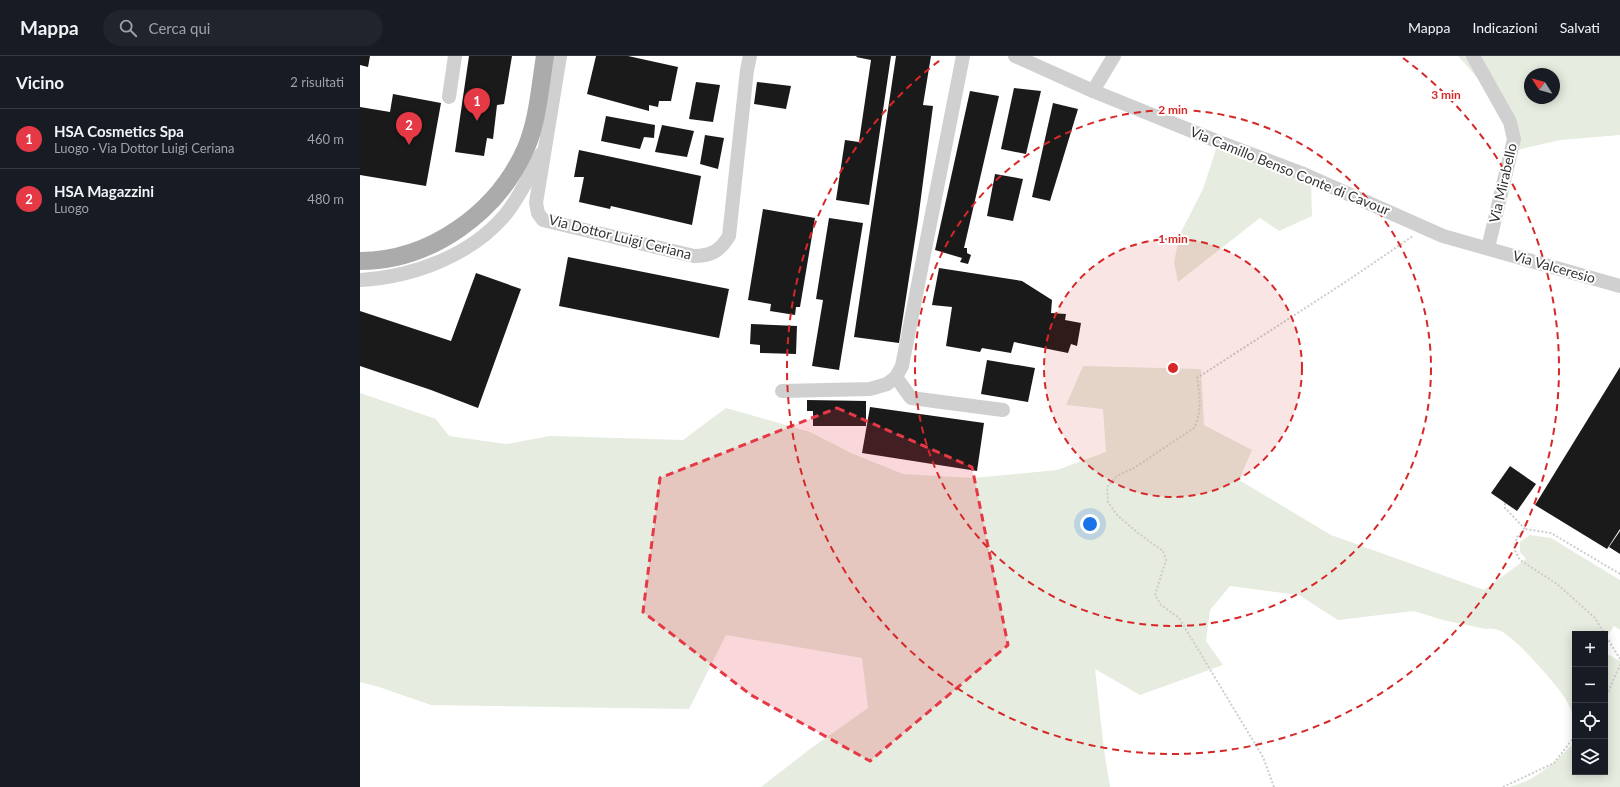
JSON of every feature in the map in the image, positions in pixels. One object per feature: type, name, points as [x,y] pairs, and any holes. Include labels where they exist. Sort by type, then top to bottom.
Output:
[{"type":"main road","points":[[360,261],[385,260],[403,256],[427,246],[453,233],[474,216],[496,194],[512,176],[527,147],[534,119],[545,56]]},
{"type":"street","points":[[449,97],[455,56]]},
{"type":"street","name":"Via Dottor Luigi Ceriana","points":[[560,56],[536,203],[538,213],[543,220],[694,256],[706,256],[715,252],[724,244],[728,236],[747,70],[750,56]]},
{"type":"street","points":[[782,390],[870,389],[887,384],[896,377],[902,366],[963,56]]},
{"type":"street","name":"Via Camillo Benso Conte di Cavour","points":[[1015,56],[1093,91],[1219,142],[1301,173],[1443,236],[1488,248]]},
{"type":"street","points":[[1093,91],[1114,56]]},
{"type":"street","name":"Via Mirabello","points":[[1473,56],[1510,122],[1514,138],[1488,248]]},
{"type":"street","name":"Via Dottor Luigi Ceriana","points":[[360,280],[377,279],[402,274],[427,266],[454,255],[483,236],[505,215],[520,194],[546,143]]},
{"type":"street","name":"Via Valceresio","points":[[1488,248],[1620,286]]},
{"type":"street","points":[[896,377],[911,398],[1002,410]]},
{"type":"path","points":[[1274,787],[1263,757],[1179,618],[1161,605],[1156,595],[1166,560],[1163,551],[1138,533],[1117,515],[1108,502],[1107,487],[1117,476],[1134,468],[1194,428],[1199,420],[1200,396],[1197,378],[1426,228]]},
{"type":"path","points":[[1506,504],[1505,508],[1525,529],[1551,533],[1620,574]]},
{"type":"path","points":[[1525,529],[1517,537],[1514,549],[1520,560],[1557,584],[1595,618],[1620,659]]},
{"type":"path","points":[[1608,692],[1620,665]]},
{"type":"path","points":[[1503,787],[1554,763],[1573,739]]},
{"type":"highlighted area","points":[[837,408],[972,467],[1008,645],[870,761],[751,695],[643,612],[660,478]]},
{"type":"shaded area","points":[[1458,56],[1620,56],[1620,135],[1560,140],[1517,150],[1483,84]]},
{"type":"shaded area","points":[[1219,140],[1311,181],[1312,216],[1279,231],[1260,218],[1178,282],[1174,262],[1180,234],[1203,189]]},
{"type":"shaded area","points":[[1083,366],[1201,369],[1204,425],[1252,450],[1239,480],[1331,535],[1484,590],[1526,559],[1520,552],[1520,542],[1530,535],[1551,538],[1620,580],[1620,630],[1614,626],[1608,635],[1608,631],[1572,631],[1572,712],[1563,694],[1541,668],[1515,641],[1501,631],[1443,620],[1414,611],[1338,620],[1299,595],[1230,586],[1210,610],[1206,641],[1223,665],[1140,695],[1095,669],[1104,750],[1110,787],[761,787],[810,749],[868,708],[862,658],[726,635],[689,709],[431,705],[360,682],[360,393],[436,419],[449,436],[506,444],[550,436],[683,440],[726,408],[810,432],[851,453],[903,474],[973,478],[1057,470],[1106,452],[1103,409],[1066,405]]},
{"type":"shaded area","points":[[1608,655],[1620,661],[1620,787],[1509,787],[1537,775],[1561,756],[1572,744],[1572,775],[1608,775]]},
{"type":"building","points":[[360,56],[370,56],[368,67],[360,65]]},
{"type":"building","points":[[469,56],[512,56],[504,104],[497,105],[493,139],[487,138],[484,156],[455,152]]},
{"type":"building","points":[[596,56],[628,56],[678,67],[671,101],[659,101],[658,107],[649,105],[649,111],[587,94]]},
{"type":"building","points":[[891,56],[869,205],[836,200],[845,140],[859,142],[871,60],[856,57]]},
{"type":"building","points":[[896,56],[931,56],[923,105],[933,106],[918,220],[899,343],[854,337]]},
{"type":"building","points":[[696,82],[720,85],[713,122],[689,119]]},
{"type":"building","points":[[757,82],[791,86],[786,109],[754,104]]},
{"type":"building","points":[[1014,88],[1041,91],[1026,154],[1001,149]]},
{"type":"building","points":[[970,91],[999,96],[964,248],[967,248],[967,253],[971,255],[968,264],[960,262],[962,258],[935,250]]},
{"type":"building","points":[[393,94],[441,103],[426,186],[360,175],[360,107],[390,112]]},
{"type":"building","points":[[1053,103],[1078,109],[1050,201],[1032,197]]},
{"type":"building","points":[[606,116],[655,125],[654,138],[644,137],[640,149],[601,141]]},
{"type":"building","points":[[662,125],[694,131],[687,157],[655,152]]},
{"type":"building","points":[[705,135],[724,138],[718,169],[700,164]]},
{"type":"building","points":[[579,150],[701,176],[692,225],[611,206],[610,209],[579,202],[584,177],[574,177]]},
{"type":"building","points":[[995,174],[1023,179],[1013,221],[987,216]]},
{"type":"building","points":[[763,209],[815,218],[800,307],[796,307],[795,315],[770,311],[771,304],[748,300]]},
{"type":"building","points":[[829,218],[863,223],[839,370],[812,366],[823,300],[816,299]]},
{"type":"building","points":[[568,257],[729,289],[719,338],[559,306]]},
{"type":"building","points":[[939,268],[1022,281],[1052,300],[1051,313],[1066,314],[1065,320],[1081,323],[1077,346],[1071,344],[1068,353],[1014,342],[1011,353],[982,348],[980,352],[946,346],[952,307],[932,305]]},
{"type":"building","points":[[476,273],[521,289],[478,408],[360,366],[360,311],[451,341]]},
{"type":"building","points":[[751,324],[797,326],[796,354],[760,353],[760,345],[750,344]]},
{"type":"building","points":[[987,360],[1035,368],[1028,402],[981,394]]},
{"type":"building","points":[[1620,367],[1620,529],[1607,549],[1535,505]]},
{"type":"building","points":[[807,400],[866,401],[866,426],[813,426],[813,411],[807,411]]},
{"type":"building","points":[[870,407],[984,423],[977,471],[862,453]]},
{"type":"building","points":[[1510,466],[1536,484],[1517,511],[1491,493]]},
{"type":"building","points":[[1620,531],[1620,554],[1609,547]]},
{"type":"place","name":"HSA Cosmetics Spa","points":[[477,121]]},
{"type":"place","name":"HSA Magazzini","points":[[409,145]]}]
